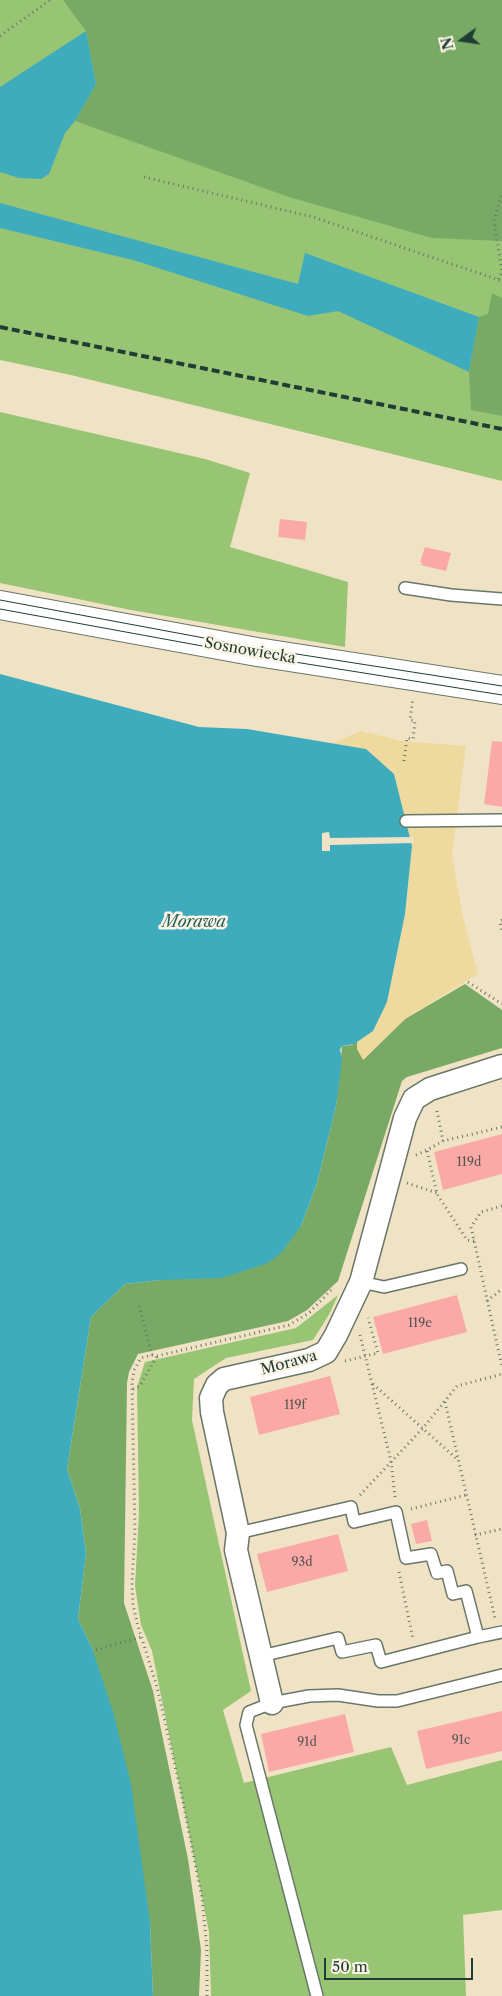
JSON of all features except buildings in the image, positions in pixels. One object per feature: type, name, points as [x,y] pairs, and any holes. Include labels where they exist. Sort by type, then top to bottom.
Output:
[{"type":"street","name":"Sosnowiecka","points":[[0,605],[257,652],[502,690]]},
{"type":"street","name":"Morawa","points":[[272,1703],[236,1550],[238,1533],[212,1412],[211,1398],[217,1385],[224,1379],[309,1360],[326,1352],[361,1282],[404,1118],[414,1099],[430,1089],[502,1066]]},
{"type":"lane","points":[[405,588],[451,595],[502,599]]},
{"type":"lane","points":[[406,821],[502,820]]},
{"type":"lane","points":[[361,1282],[384,1287],[461,1269]]},
{"type":"lane","points":[[238,1533],[351,1507],[354,1522],[396,1512],[406,1558],[431,1554],[437,1573],[447,1571],[453,1594],[466,1590],[478,1638]]},
{"type":"lane","points":[[261,1656],[338,1638],[342,1652],[376,1645],[382,1662],[500,1633]]},
{"type":"lane","points":[[317,1996],[246,1726],[249,1712],[272,1703],[309,1696],[338,1695],[378,1701],[397,1701],[502,1675]]},
{"type":"path","points":[[0,36],[50,0]]},
{"type":"path","points":[[144,178],[313,217],[500,280],[502,272],[494,221],[502,193]]},
{"type":"path","points":[[404,761],[407,738],[413,739],[415,721],[410,720],[413,695]]},
{"type":"path","points":[[502,920],[500,920],[502,933]]},
{"type":"path","points":[[468,982],[502,1004]]},
{"type":"path","points":[[444,1141],[436,1111],[446,1108]]},
{"type":"path","points":[[474,1241],[467,1240],[437,1194],[427,1150],[444,1141],[502,1127]]},
{"type":"path","points":[[388,1177],[437,1194]]},
{"type":"path","points":[[502,1206],[481,1212],[470,1227],[502,1368]]},
{"type":"path","points":[[487,1302],[502,1289]]},
{"type":"path","points":[[139,1306],[152,1355]]},
{"type":"path","points":[[338,1362],[378,1353],[368,1317]]},
{"type":"path","points":[[360,1332],[391,1461],[396,1512],[466,1496]]},
{"type":"path","points":[[207,1996],[207,1948],[202,1898],[181,1792],[157,1687],[133,1605],[132,1583],[135,1532],[132,1383],[134,1370],[141,1358],[152,1355],[157,1356],[238,1336]]},
{"type":"path","points":[[133,1389],[140,1386],[157,1356]]},
{"type":"path","points":[[351,1507],[354,1500],[423,1428],[457,1386],[502,1374]]},
{"type":"path","points":[[373,1384],[458,1460]]},
{"type":"path","points":[[445,1402],[475,1535],[500,1633]]},
{"type":"path","points":[[475,1535],[502,1529]]},
{"type":"path","points":[[399,1569],[414,1643]]},
{"type":"path","points":[[96,1650],[142,1637]]},
{"type":"green space","points":[[0,0],[502,0],[502,481],[71,375],[0,360]]},
{"type":"green space","points":[[63,0],[502,0],[502,241],[432,238],[289,197],[75,121],[96,84],[86,31]]},
{"type":"green space","points":[[492,293],[502,298],[502,416],[471,410],[469,372],[479,317],[488,314]]},
{"type":"green space","points":[[0,412],[205,459],[250,473],[230,547],[348,582],[345,647],[131,610],[0,583]]},
{"type":"green space","points":[[465,984],[502,1010],[502,1048],[407,1077],[402,1081],[338,1281],[307,1310],[288,1321],[138,1354],[129,1372],[127,1383],[124,1603],[153,1691],[188,1859],[201,1950],[199,1996],[153,1996],[150,1922],[92,1648],[78,1619],[86,1553],[80,1509],[67,1469],[91,1317],[125,1284],[161,1280],[301,1226],[317,1183],[336,1106],[342,1046],[352,1045],[357,1041],[357,1049],[364,1059],[405,1019]]},
{"type":"green space","points":[[338,1295],[330,1313],[313,1340],[226,1358],[194,1379],[192,1420],[251,1691],[223,1710],[244,1783],[391,1747],[407,1785],[502,1760],[502,1910],[463,1915],[466,1996],[211,1996],[209,1932],[152,1651],[141,1625],[135,1586],[139,1513],[137,1387],[145,1362],[296,1328]]},
{"type":"sand","points":[[361,731],[402,741],[466,746],[452,855],[463,917],[478,974],[405,1019],[363,1060],[357,1049],[357,1041],[373,1031],[387,1001],[405,914],[412,846],[366,749],[332,743]]},
{"type":"water","points":[[86,31],[96,84],[75,121],[65,133],[49,174],[41,179],[19,178],[0,172],[0,87]]},
{"type":"water","points":[[0,203],[298,284],[305,253],[479,317],[469,372],[338,311],[308,316],[133,260],[0,228]]},
{"type":"water","name":"Morawa","points":[[0,674],[199,727],[247,729],[366,749],[394,774],[412,846],[405,914],[387,1002],[373,1031],[354,1044],[342,1046],[340,1050],[342,1060],[336,1106],[317,1183],[301,1226],[281,1253],[268,1263],[222,1278],[161,1280],[125,1284],[91,1317],[67,1469],[80,1509],[86,1553],[78,1619],[92,1648],[114,1715],[131,1784],[150,1922],[153,1996],[0,1996]]},
{"type":"pier","points":[[329,832],[330,838],[413,837],[414,843],[330,845],[330,851],[322,851],[322,833]]},
{"type":"tram line","points":[[0,600],[258,648],[502,686]]},
{"type":"tram line","points":[[0,609],[257,656],[502,695]]},
{"type":"railway","points":[[0,327],[502,429]]}]
